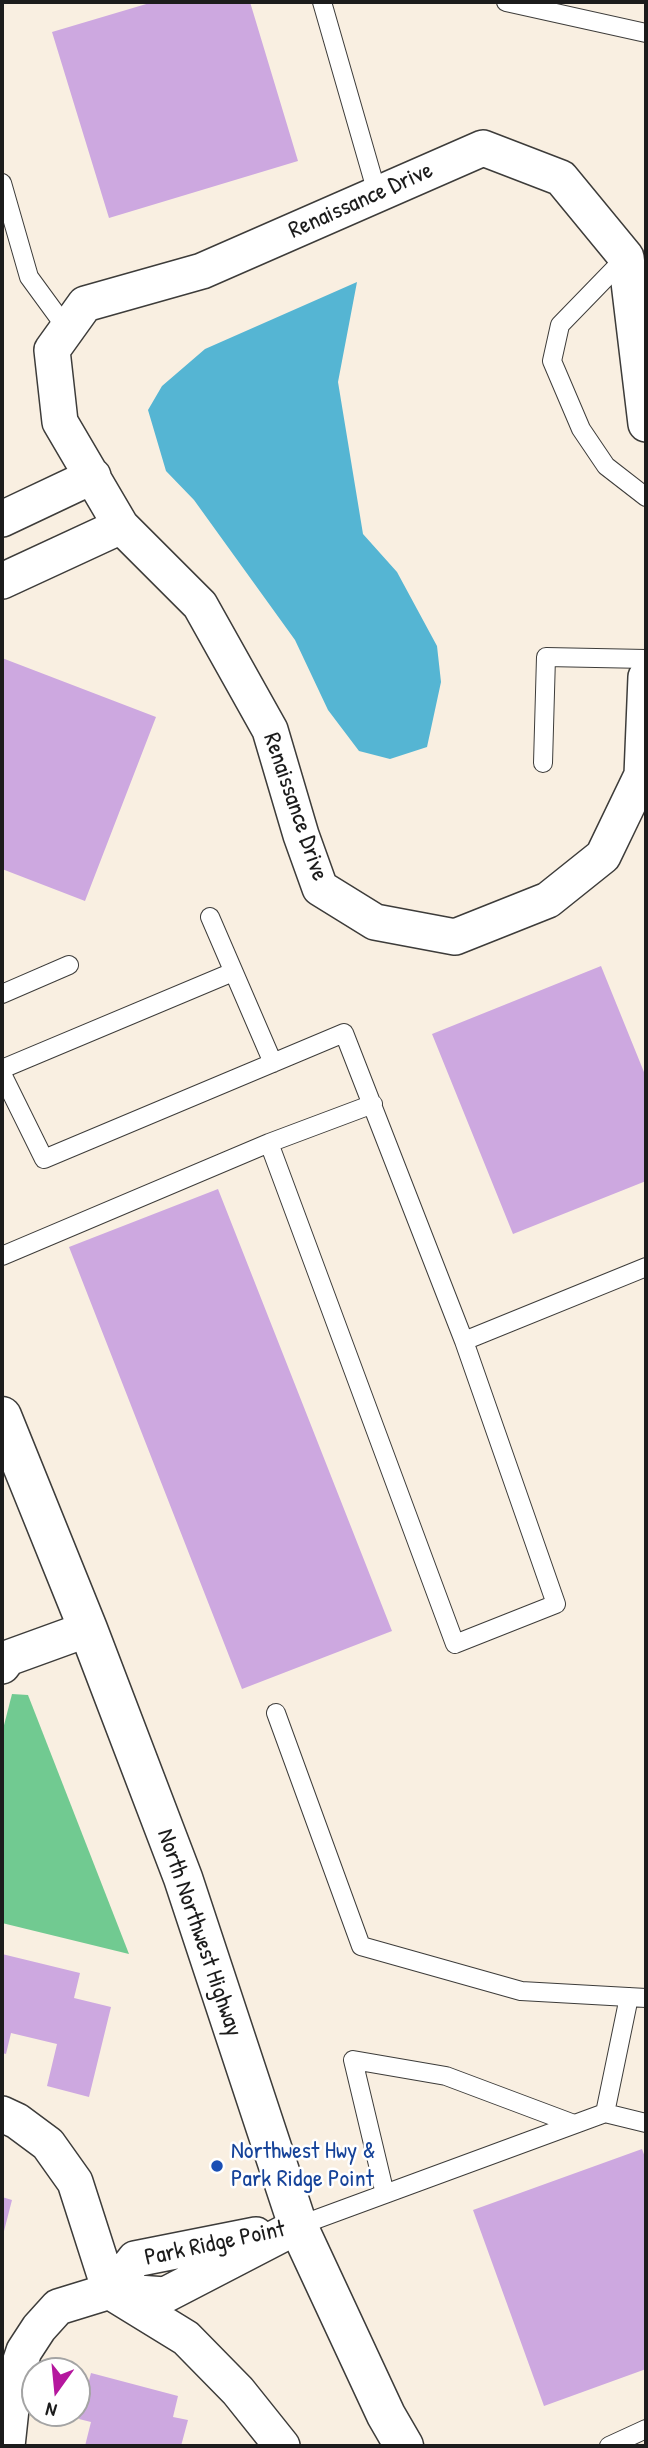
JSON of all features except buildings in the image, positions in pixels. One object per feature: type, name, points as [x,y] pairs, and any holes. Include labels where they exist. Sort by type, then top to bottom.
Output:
[{"type":"main road","name":"North Northwest Highway","points":[[2,1416],[88,1629],[183,1878],[298,2226],[386,2415],[404,2446]]},
{"type":"street","name":"Renaissance Drive","points":[[626,257],[561,178],[483,148],[202,271],[85,304],[52,350],[60,422],[121,526],[200,605],[270,730],[301,835],[320,888],[376,922],[456,937],[548,900],[603,856],[642,775],[646,677]]},
{"type":"street","points":[[626,257],[646,424]]},
{"type":"street","points":[[2,519],[93,476]]},
{"type":"street","points":[[2,581],[121,526]]},
{"type":"street","points":[[2,1666],[8,1658],[88,1629]]},
{"type":"street","points":[[2,2114],[18,2121],[48,2144],[75,2182],[110,2291]]},
{"type":"street","name":"Park Ridge Point","points":[[7,2446],[14,2381],[24,2351],[39,2328],[58,2307],[110,2291],[165,2295],[298,2226]]},
{"type":"street","name":"Park Ridge Point","points":[[110,2291],[186,2338],[238,2391],[282,2446]]},
{"type":"lane","points":[[322,2],[377,193]]},
{"type":"lane","points":[[506,2],[646,33]]},
{"type":"lane","points":[[3,188],[29,277],[67,329]]},
{"type":"lane","points":[[626,257],[560,325],[552,361],[582,429],[606,466],[646,497]]},
{"type":"lane","points":[[543,763],[546,657],[646,659]]},
{"type":"lane","points":[[210,917],[272,1063]]},
{"type":"lane","points":[[2,994],[69,965]]},
{"type":"lane","points":[[233,972],[2,1072],[44,1158],[344,1033],[464,1341],[556,1604],[455,1644],[269,1143]]},
{"type":"lane","points":[[2,1256],[269,1143],[373,1104]]},
{"type":"lane","points":[[464,1341],[646,1268]]},
{"type":"lane","points":[[276,1713],[361,1946],[522,1991],[638,1998],[605,2113]]},
{"type":"lane","points":[[385,2194],[353,2060],[446,2076],[574,2124]]},
{"type":"lane","points":[[298,2226],[605,2113],[646,2123]]},
{"type":"lane","points":[[609,2446],[646,2429]]},
{"type":"green space","points":[[12,1694],[28,1695],[129,1954],[2,1923],[2,1733]]},
{"type":"water","points":[[357,282],[338,382],[363,534],[397,572],[437,646],[441,682],[427,747],[390,759],[359,751],[328,710],[295,640],[194,500],[166,471],[148,410],[162,386],[205,349]]},
{"type":"place","name":"Northwest Hwy & Park Ridge Point","points":[[217,2166]]}]
